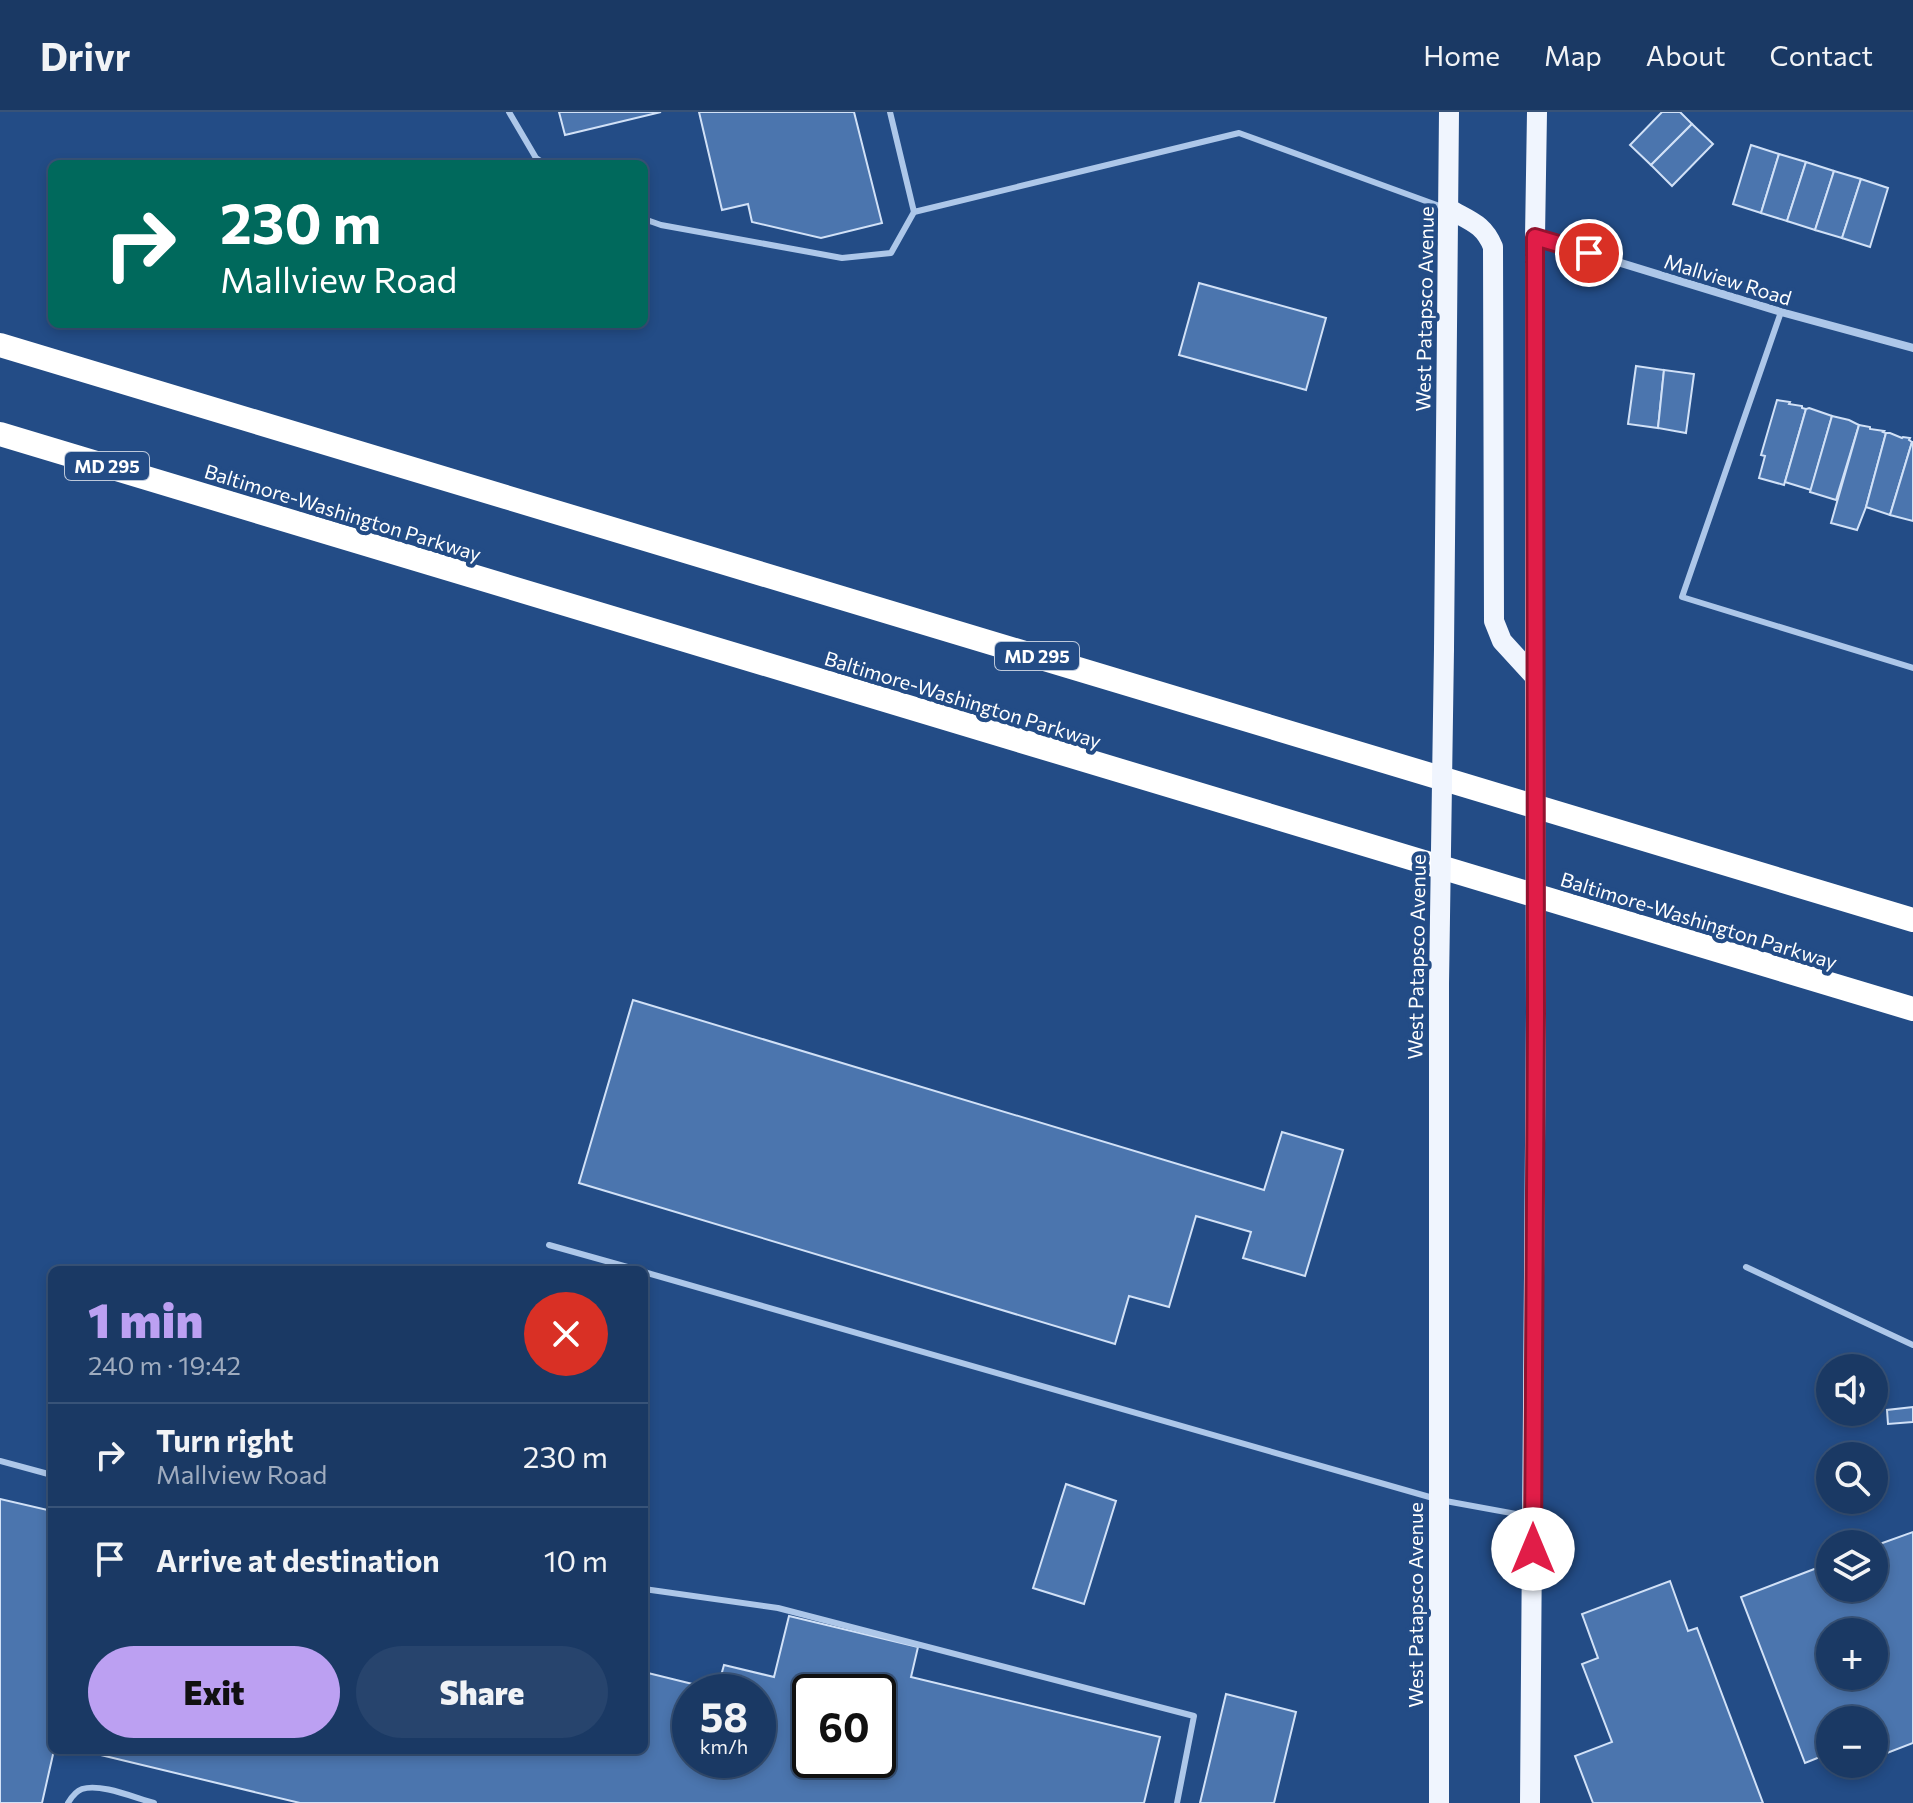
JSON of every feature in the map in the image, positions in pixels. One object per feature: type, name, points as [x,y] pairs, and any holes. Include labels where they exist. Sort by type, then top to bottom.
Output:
[{"type":"highway","name":"MD 295","points":[[0,345],[1913,920]]},
{"type":"highway","name":"Baltimore-Washington Parkway","points":[[0,434],[1913,1009]]},
{"type":"main road","name":"West Patapsco Avenue","points":[[1439,1803],[1439,984],[1449,112]]},
{"type":"main road","points":[[1530,1803],[1536,1013],[1537,112]]},
{"type":"main road","points":[[1449,209],[1488,234],[1493,247],[1494,621],[1502,641],[1535,677]]},
{"type":"street","name":"Mallview Road","points":[[1535,237],[1781,312],[1913,348]]},
{"type":"lane","points":[[509,112],[539,160]]},
{"type":"lane","points":[[648,220],[842,258],[891,253],[914,212],[890,112]]},
{"type":"lane","points":[[914,212],[1239,133],[1449,209]]},
{"type":"lane","points":[[1781,312],[1682,597],[1913,668]]},
{"type":"lane","points":[[549,1245],[624,1266]]},
{"type":"lane","points":[[1746,1267],[1913,1345]]},
{"type":"lane","points":[[648,1273],[1440,1500],[1533,1517]]},
{"type":"lane","points":[[0,1461],[48,1474]]},
{"type":"lane","points":[[648,1590],[778,1608],[1194,1716],[1177,1803]]},
{"type":"lane","points":[[68,1803],[81,1789],[102,1789],[154,1803]]},
{"type":"building","points":[[559,112],[661,112],[565,135]]},
{"type":"building","points":[[699,112],[854,112],[882,223],[821,238],[752,222],[748,204],[722,210]]},
{"type":"building","points":[[1662,112],[1680,112],[1692,124],[1651,165],[1630,145]]},
{"type":"building","points":[[1692,124],[1713,144],[1672,186],[1651,165]]},
{"type":"building","points":[[1751,145],[1779,154],[1761,213],[1733,204]]},
{"type":"building","points":[[1779,154],[1806,162],[1787,221],[1761,213]]},
{"type":"building","points":[[1806,162],[1834,171],[1815,230],[1787,221]]},
{"type":"building","points":[[1834,171],[1861,179],[1842,238],[1815,230]]},
{"type":"building","points":[[1861,179],[1888,188],[1870,247],[1842,238]]},
{"type":"building","points":[[1199,283],[1326,318],[1306,390],[1179,355]]},
{"type":"building","points":[[1636,366],[1664,370],[1658,428],[1628,424]]},
{"type":"building","points":[[1664,370],[1694,374],[1686,433],[1658,428]]},
{"type":"building","points":[[1777,400],[1806,409],[1784,485],[1759,478],[1765,456],[1761,455]]},
{"type":"building","points":[[1806,409],[1832,416],[1811,490],[1785,482]]},
{"type":"building","points":[[1832,416],[1859,425],[1836,500],[1810,492]]},
{"type":"building","points":[[1859,425],[1886,433],[1857,530],[1831,523]]},
{"type":"building","points":[[1886,433],[1910,438],[1912,442],[1890,515],[1866,507]]},
{"type":"building","points":[[1913,442],[1913,521],[1890,515]]},
{"type":"building","points":[[633,1000],[1264,1190],[1282,1132],[1343,1150],[1305,1276],[1243,1258],[1251,1232],[1196,1216],[1169,1307],[1129,1296],[1115,1344],[579,1183]]},
{"type":"building","points":[[1913,1407],[1913,1422],[1888,1424],[1888,1410]]},
{"type":"building","points":[[1066,1484],[1116,1501],[1084,1604],[1033,1588]]},
{"type":"building","points":[[0,1499],[48,1510],[48,1754],[53,1754],[42,1803],[0,1803]]},
{"type":"building","points":[[1913,1532],[1913,1743],[1888,1753],[1888,1706],[1816,1706],[1816,1759],[1805,1763],[1741,1597],[1816,1568],[1816,1602],[1888,1602],[1888,1541]]},
{"type":"building","points":[[1670,1581],[1688,1631],[1697,1628],[1763,1803],[1593,1803],[1575,1756],[1612,1742],[1582,1664],[1598,1658],[1582,1614]]},
{"type":"building","points":[[789,1616],[918,1647],[911,1677],[1160,1737],[1144,1803],[300,1803],[97,1754],[648,1754],[648,1673],[672,1679],[672,1778],[776,1778],[775,1674]]},
{"type":"building","points":[[724,1665],[762,1674],[721,1674]]},
{"type":"building","points":[[1226,1694],[1296,1712],[1274,1803],[1200,1803]]},
{"type":"route","points":[[1533,1549],[1535,237],[1589,253]]}]
